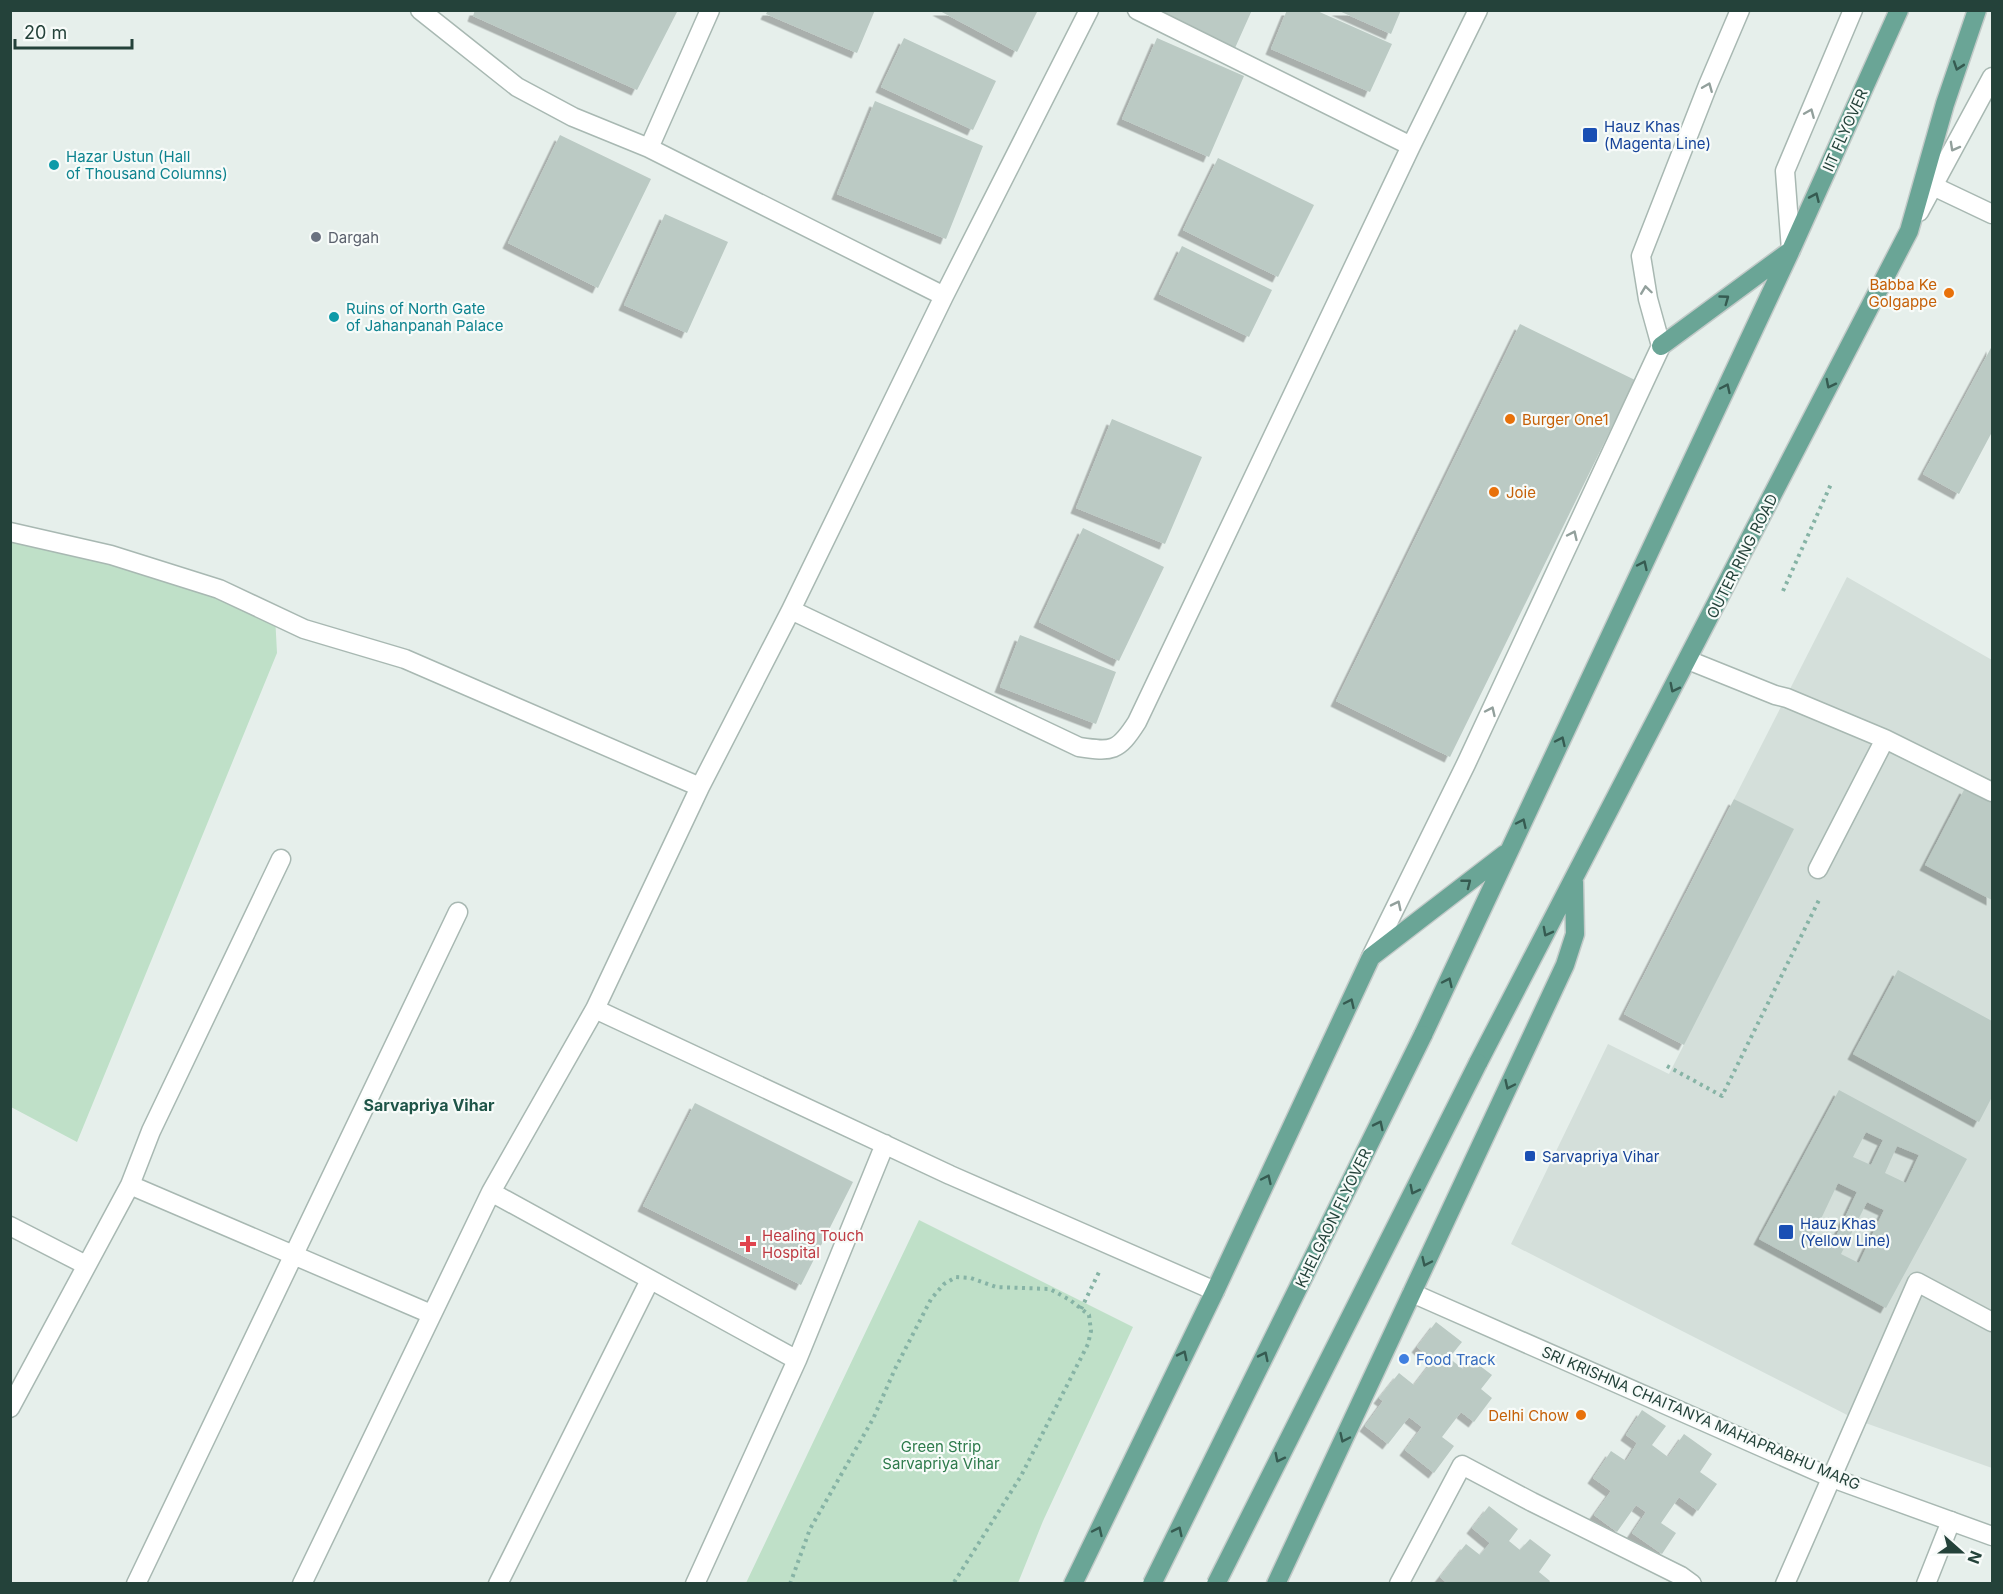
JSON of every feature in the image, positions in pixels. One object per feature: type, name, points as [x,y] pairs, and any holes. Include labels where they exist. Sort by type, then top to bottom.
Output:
[{"type":"main road","name":"IIT FLYOVER","points":[[1791,250],[1899,10]]},
{"type":"main road","points":[[1909,231],[1945,104],[1977,10]]},
{"type":"main road","name":"OUTER RING ROAD","points":[[1574,880],[1909,231]]},
{"type":"main road","points":[[1661,346],[1791,250]]},
{"type":"main road","points":[[1073,1584],[1215,1291],[1371,957],[1509,851],[1791,250]]},
{"type":"main road","name":"KHELGAON FLYOVER","points":[[1152,1584],[1423,1035],[1509,851]]},
{"type":"main road","points":[[1216,1584],[1574,880]]},
{"type":"main road","points":[[1276,1584],[1565,965],[1575,934],[1574,880]]},
{"type":"street","points":[[420,10],[517,87],[573,117],[648,148],[944,296]]},
{"type":"street","points":[[648,148],[710,10]]},
{"type":"street","points":[[302,1584],[491,1192],[595,1010],[700,787],[791,610],[944,296],[1089,10]]},
{"type":"street","points":[[1137,10],[1411,146]]},
{"type":"street","points":[[791,610],[1079,747],[1100,750],[1118,747],[1128,737],[1137,722],[1478,10]]},
{"type":"street","points":[[1371,957],[1466,764],[1661,346],[1648,299],[1641,256],[1740,10]]},
{"type":"street","points":[[1791,250],[1785,171],[1853,10]]},
{"type":"street","points":[[1909,231],[1992,77]]},
{"type":"street","points":[[1933,186],[1992,214]]},
{"type":"street","points":[[10,532],[111,555],[219,589],[304,629],[405,659],[700,787]]},
{"type":"street","points":[[1688,660],[1885,739],[1992,792]]},
{"type":"street","points":[[1818,869],[1885,739]]},
{"type":"street","points":[[10,1408],[130,1185],[151,1131],[281,859]]},
{"type":"street","points":[[136,1584],[458,912]]},
{"type":"street","points":[[595,1010],[950,1175],[1215,1291]]},
{"type":"street","points":[[695,1584],[797,1360],[885,1144]]},
{"type":"street","points":[[130,1185],[294,1253],[431,1314]]},
{"type":"street","points":[[491,1192],[797,1360]]},
{"type":"street","points":[[10,1226],[86,1265]]},
{"type":"street","points":[[498,1584],[650,1280]]},
{"type":"street","points":[[1785,1584],[1917,1282],[1992,1322]]},
{"type":"street","name":"SRI KRISHNA CHAITANYA MAHAPRABHU MARG","points":[[1412,1293],[1832,1478],[1992,1536]]},
{"type":"street","points":[[1399,1584],[1462,1465],[1681,1576],[1692,1584]]},
{"type":"street","points":[[1926,1584],[1951,1521]]},
{"type":"path","points":[[1784,591],[1832,484]]},
{"type":"path","points":[[1666,1066],[1722,1096],[1831,877],[1818,869]]},
{"type":"path","points":[[1081,1309],[1111,1244]]},
{"type":"path","points":[[790,1584],[810,1529],[837,1478],[873,1419],[895,1369],[931,1299],[944,1284],[956,1277],[971,1278],[996,1287],[1050,1289],[1070,1299],[1089,1315],[1091,1331],[1088,1344],[1021,1476],[953,1584]]},
{"type":"shaded area","points":[[1847,577],[1992,660],[1992,1468],[1857,1420],[1511,1244],[1608,1044],[1669,1074],[1793,830],[1734,799]]},
{"type":"green space","points":[[10,532],[275,615],[277,653],[77,1142],[11,1107]]},
{"type":"green space","name":"Green Strip Sarvapriya Vihar","points":[[919,1220],[1133,1327],[1043,1521],[1018,1583],[746,1583]]},
{"type":"building","points":[[475,10],[678,10],[637,90],[473,16]]},
{"type":"building","points":[[768,10],[875,10],[857,53],[766,14]]},
{"type":"building","points":[[938,10],[1038,10],[1017,52]]},
{"type":"building","points":[[1149,10],[1252,10],[1235,48]]},
{"type":"building","points":[[1287,10],[1315,10],[1392,44],[1370,92],[1271,49]]},
{"type":"building","points":[[1337,10],[1401,10],[1391,34]]},
{"type":"building","points":[[904,38],[996,81],[973,130],[881,87]]},
{"type":"building","points":[[1157,38],[1244,76],[1209,157],[1122,119]]},
{"type":"building","points":[[875,101],[983,146],[946,239],[837,194]]},
{"type":"building","points":[[560,135],[651,179],[598,288],[508,243]]},
{"type":"building","points":[[1218,158],[1314,205],[1278,277],[1183,230]]},
{"type":"building","points":[[665,214],[728,242],[687,333],[624,305]]},
{"type":"building","points":[[1182,246],[1272,290],[1249,337],[1159,294]]},
{"type":"building","points":[[1520,324],[1635,380],[1450,757],[1336,701]]},
{"type":"building","points":[[1992,346],[1992,432],[1959,494],[1923,474]]},
{"type":"building","points":[[1112,419],[1202,457],[1165,544],[1076,508]]},
{"type":"building","points":[[1083,528],[1164,567],[1119,661],[1039,622]]},
{"type":"building","points":[[1020,635],[1116,672],[1096,724],[1000,687]]},
{"type":"building","points":[[1965,788],[1992,802],[1992,900],[1925,865]]},
{"type":"building","points":[[1734,799],[1794,829],[1684,1045],[1624,1014]]},
{"type":"building","points":[[1898,970],[1992,1021],[1992,1097],[1979,1122],[1853,1054]]},
{"type":"building","points":[[1839,1090],[1967,1159],[1886,1308],[1759,1239]],"holes":[[[1866,1132],[1883,1140],[1871,1165],[1853,1157]],[[1897,1146],[1919,1155],[1906,1183],[1885,1173]],[[1838,1183],[1857,1192],[1830,1249],[1811,1240]],[[1867,1202],[1884,1210],[1859,1263],[1841,1254]]]},
{"type":"building","points":[[695,1103],[853,1182],[801,1285],[643,1206]]},
{"type":"building","points":[[1436,1322],[1462,1342],[1449,1358],[1463,1369],[1471,1359],[1492,1375],[1481,1389],[1492,1398],[1474,1422],[1461,1412],[1442,1437],[1454,1446],[1434,1473],[1405,1450],[1422,1427],[1409,1417],[1388,1444],[1365,1426],[1383,1401],[1379,1398],[1399,1373],[1414,1385],[1433,1360],[1417,1347]]},
{"type":"building","points":[[1642,1410],[1666,1426],[1652,1445],[1668,1457],[1684,1434],[1712,1454],[1700,1472],[1717,1484],[1698,1511],[1679,1497],[1661,1523],[1676,1533],[1662,1554],[1632,1533],[1646,1512],[1636,1505],[1617,1532],[1594,1515],[1611,1491],[1593,1478],[1611,1451],[1626,1461],[1637,1443],[1626,1435]]},
{"type":"building","points":[[1489,1506],[1518,1529],[1509,1541],[1520,1550],[1530,1539],[1551,1555],[1539,1572],[1550,1581],[1548,1584],[1448,1584],[1440,1577],[1466,1544],[1480,1555],[1490,1543],[1472,1528]]},
{"type":"place","name":"Hauz Khas (Magenta Line)","points":[[1590,135]]},
{"type":"place","name":"Hazar Ustun (Hall of Thousand Columns)","points":[[54,165]]},
{"type":"place","name":"Dargah","points":[[316,237]]},
{"type":"place","name":"Babba Ke Golgappe","points":[[1949,293]]},
{"type":"place","name":"Ruins of North Gate of Jahanpanah Palace","points":[[334,317]]},
{"type":"place","name":"Burger One1","points":[[1510,419]]},
{"type":"place","name":"Joie","points":[[1494,492]]},
{"type":"place","name":"Sarvapriya Vihar","points":[[1530,1156]]},
{"type":"place","name":"Hauz Khas (Yellow Line)","points":[[1786,1232]]},
{"type":"place","name":"Healing Touch Hospital","points":[[748,1244]]},
{"type":"place","name":"Food Track","points":[[1404,1359]]},
{"type":"place","name":"Delhi Chow","points":[[1581,1415]]},
{"type":"district","name":"Sarvapriya Vihar","points":[[429,1105]]}]
